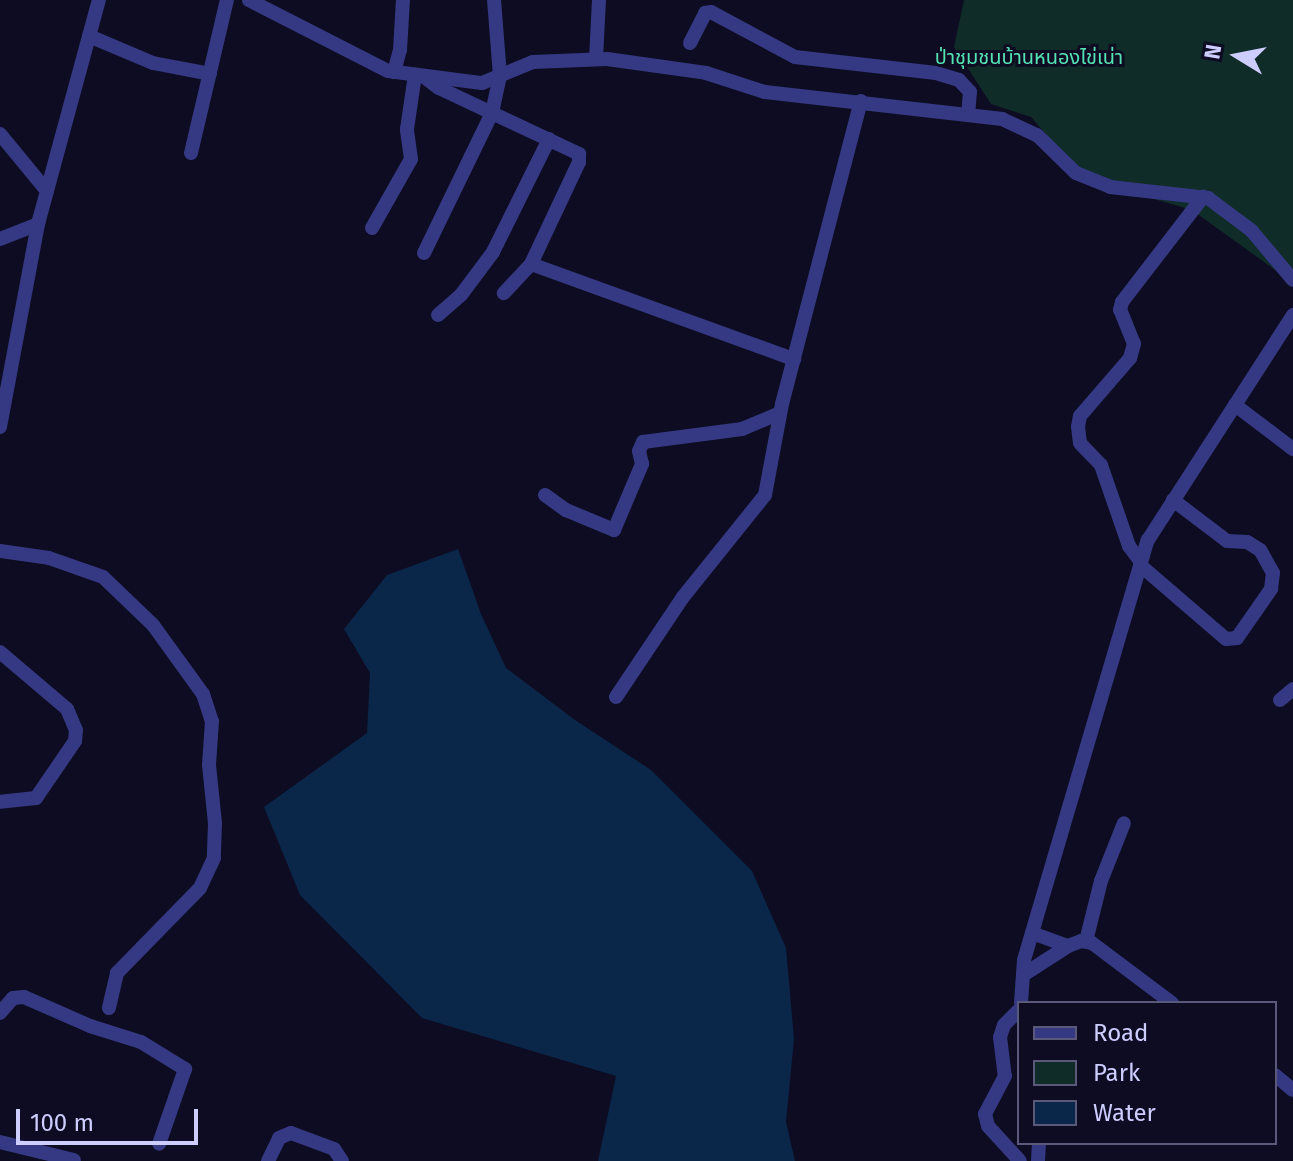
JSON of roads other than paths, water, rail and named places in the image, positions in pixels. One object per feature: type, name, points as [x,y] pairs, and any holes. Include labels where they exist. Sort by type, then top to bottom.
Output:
[{"type":"street","points":[[0,427],[38,224],[99,0]]},
{"type":"street","points":[[191,153],[227,0]]},
{"type":"street","points":[[249,0],[394,72],[482,83],[533,62],[596,59],[706,73],[765,92],[1002,119],[1037,135],[1076,173],[1110,187],[1203,197],[1223,207],[1251,230],[1293,280]]},
{"type":"street","points":[[394,72],[400,50],[403,0]]},
{"type":"street","points":[[424,253],[492,113],[500,76],[494,0]]},
{"type":"street","points":[[596,59],[599,0]]},
{"type":"street","points":[[690,43],[705,13],[711,12],[795,57],[936,73],[959,80],[970,92],[968,115]]},
{"type":"street","points":[[89,36],[153,63],[210,74]]},
{"type":"street","points":[[418,75],[439,88],[579,154],[579,162],[531,264],[504,293]]},
{"type":"street","points":[[372,228],[411,159],[407,129],[418,75]]},
{"type":"street","points":[[616,697],[683,597],[765,495],[780,413],[861,101]]},
{"type":"street","points":[[0,134],[47,191]]},
{"type":"street","points":[[438,315],[461,295],[493,252],[549,139]]},
{"type":"street","points":[[1173,500],[1227,541],[1247,542],[1260,550],[1273,573],[1271,589],[1237,638],[1226,639],[1141,564],[1129,546],[1101,465],[1080,443],[1078,427],[1080,416],[1130,358],[1134,344],[1120,310],[1122,302],[1203,197]]},
{"type":"street","points":[[0,239],[38,224]]},
{"type":"street","points":[[531,264],[794,359]]},
{"type":"street","points":[[1021,1001],[1032,933],[1148,540],[1293,315]]},
{"type":"street","points":[[0,335],[16,336]]},
{"type":"street","points":[[1235,405],[1293,449]]},
{"type":"street","points":[[545,495],[566,510],[614,530],[642,464],[639,451],[643,442],[742,429],[780,413]]},
{"type":"street","points":[[0,551],[49,558],[103,577],[153,625],[203,694],[212,721],[209,765],[215,823],[214,858],[200,888],[117,973],[109,1008]]},
{"type":"street","points":[[0,652],[67,709],[76,730],[75,741],[36,798],[0,802]]},
{"type":"street","points":[[1280,700],[1293,689]]},
{"type":"street","points":[[1086,941],[1101,881],[1124,823]]},
{"type":"street","points":[[1032,933],[1068,946]]},
{"type":"street","points":[[1023,975],[1068,946],[1086,941]]},
{"type":"street","points":[[1086,941],[1169,1001]]},
{"type":"street","points":[[0,1013],[13,998],[24,997],[90,1026],[141,1042],[185,1069],[159,1144]]},
{"type":"street","points":[[1017,1012],[1004,1025],[1000,1037],[1005,1076],[985,1114],[988,1126],[1020,1161]]},
{"type":"street","points":[[1277,1077],[1293,1090]]},
{"type":"street","points":[[268,1161],[279,1138],[291,1133],[334,1149],[342,1161]]},
{"type":"street","points":[[0,1142],[74,1160]]},
{"type":"water","points":[[458,549],[481,614],[506,668],[575,720],[651,770],[752,871],[786,948],[794,1039],[786,1122],[795,1161],[598,1161],[616,1076],[422,1018],[300,895],[264,807],[367,733],[370,673],[344,629],[387,575]]},
{"type":"park label","name":"ป่าชุมชนบ้านหนองไข่เน่า","points":[[1029,57]]}]
